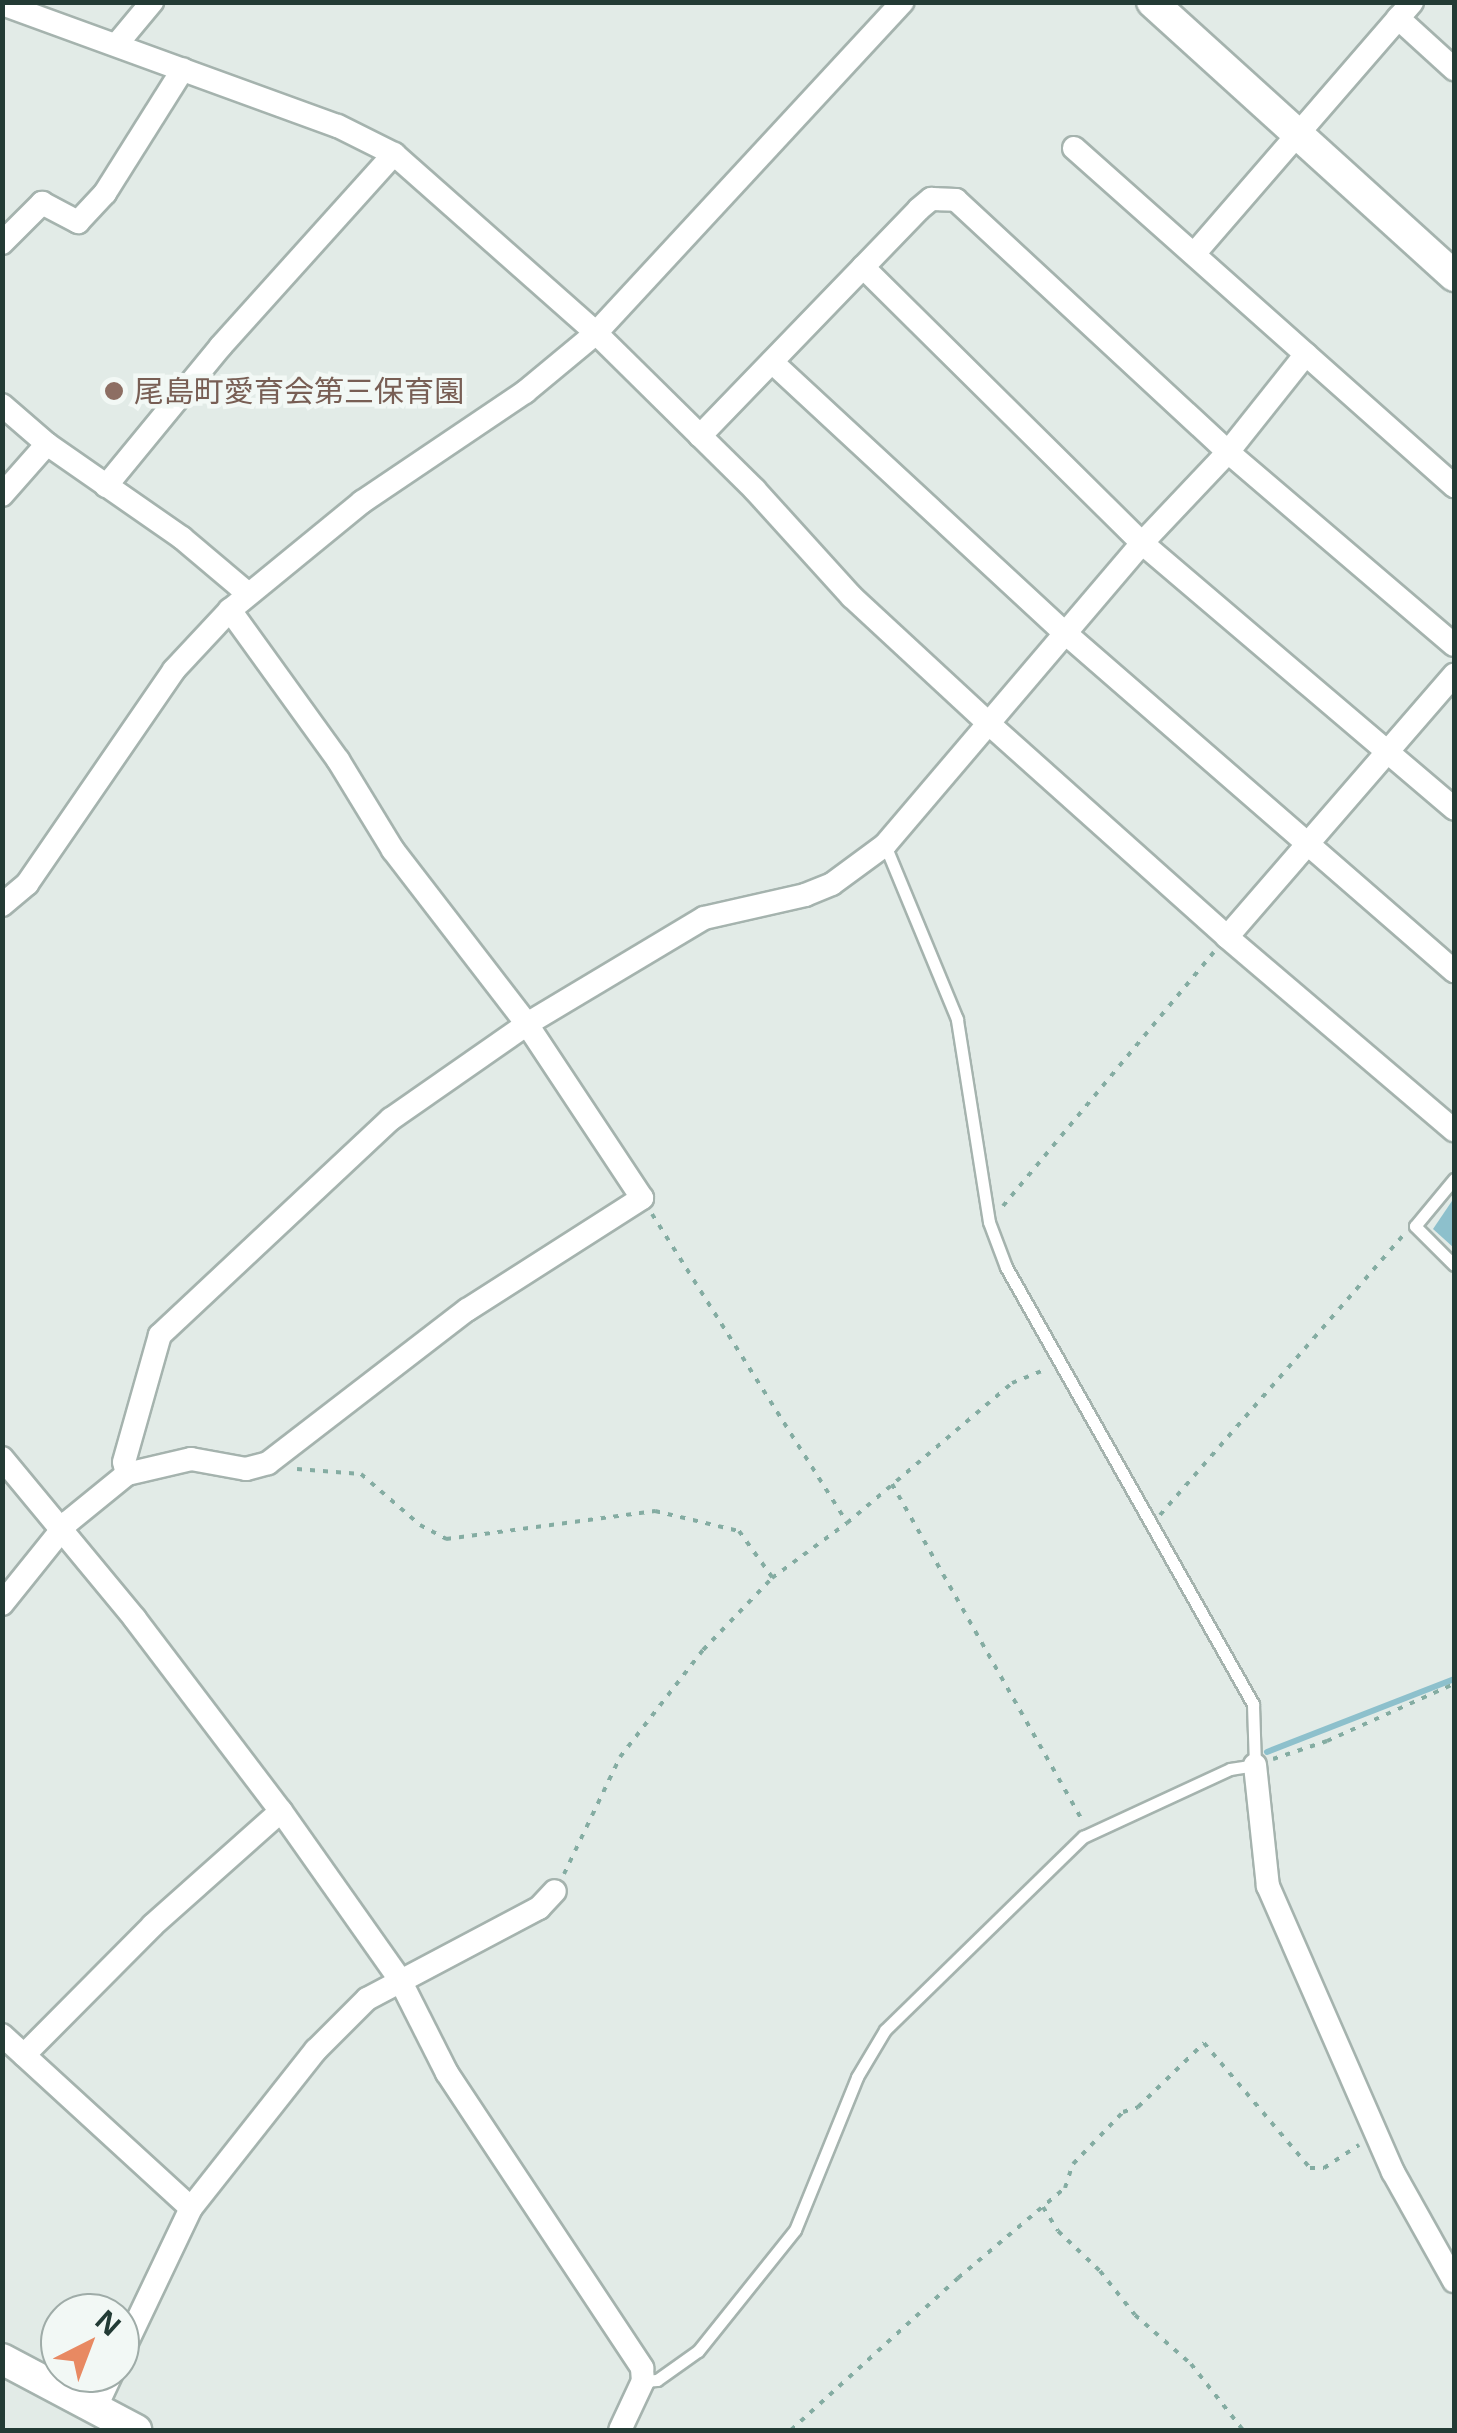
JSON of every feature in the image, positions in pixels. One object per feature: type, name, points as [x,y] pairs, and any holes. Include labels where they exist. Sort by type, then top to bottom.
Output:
[{"type":"street","points":[[118,44],[152,2]]},
{"type":"street","points":[[2,905],[27,884],[174,670],[230,610],[362,502],[524,392],[596,333],[903,2]]},
{"type":"street","points":[[1152,2],[1454,276]]},
{"type":"street","points":[[2,4],[338,126],[394,154],[596,333],[852,597],[988,724],[1227,937],[1454,1130]]},
{"type":"street","points":[[1194,254],[1405,10],[1454,69]]},
{"type":"street","points":[[2,243],[42,203],[78,222],[104,192],[183,68]]},
{"type":"street","points":[[1074,148],[1454,483]]},
{"type":"street","points":[[106,486],[221,346],[394,154]]},
{"type":"street","points":[[700,436],[931,199],[956,200],[1228,452],[1454,645]]},
{"type":"street","points":[[864,267],[1142,543],[1454,809]]},
{"type":"street","points":[[127,1474],[124,1462],[160,1334],[391,1119],[527,1024],[704,918],[805,895],[832,884],[884,845],[1064,632],[1228,452],[1306,354]]},
{"type":"street","points":[[772,362],[1064,632],[1454,971]]},
{"type":"street","points":[[2,405],[46,444],[182,538],[248,594]]},
{"type":"street","points":[[2,495],[46,444]]},
{"type":"street","points":[[2,1604],[62,1531],[127,1474],[191,1459],[246,1469],[268,1463],[468,1310],[642,1198],[527,1024],[393,850],[338,760],[230,610]]},
{"type":"street","points":[[1227,937],[1454,675]]},
{"type":"street","points":[[2,1458],[136,1619],[281,1811],[400,1980],[448,2073],[629,2344],[643,2381],[620,2430]]},
{"type":"street","points":[[1255,1765],[1268,1886],[1377,2134],[1454,2281]]},
{"type":"street","points":[[24,2054],[153,1925],[281,1811]]},
{"type":"street","points":[[140,2315],[191,2208],[316,2050],[368,2000],[538,1908],[555,1891]]},
{"type":"street","points":[[2,2035],[191,2208]]},
{"type":"street","points":[[2,2358],[93,2414],[136,2430]]},
{"type":"street","points":[[93,2414],[103,2393]]},
{"type":"lane","points":[[643,2381],[656,2380],[698,2352],[796,2230],[856,2077],[885,2030],[1089,1833],[1230,1769],[1255,1765],[1253,1704],[1006,1267],[989,1222],[956,1019],[884,845]]},
{"type":"lane","points":[[1454,1179],[1415,1226],[1454,1265]]},
{"type":"path","points":[[989,1222],[1227,937]]},
{"type":"path","points":[[642,1198],[848,1522]]},
{"type":"path","points":[[1152,1525],[1415,1226]]},
{"type":"path","points":[[555,1891],[620,1756],[703,1650],[772,1578],[848,1522],[1012,1383],[1059,1364]]},
{"type":"path","points":[[268,1463],[361,1474],[420,1525],[446,1539],[654,1511],[740,1531],[772,1578]]},
{"type":"path","points":[[892,1484],[1089,1833]]},
{"type":"path","points":[[1255,1765],[1326,1741],[1454,1684]]},
{"type":"path","points":[[792,2430],[958,2278],[1065,2188],[1073,2164],[1123,2112],[1138,2106],[1204,2043],[1310,2168],[1324,2168],[1377,2134]]},
{"type":"path","points":[[1043,2207],[1058,2231],[1100,2271],[1135,2316],[1190,2364],[1242,2430]]},
{"type":"water","points":[[1454,1198],[1454,1248],[1433,1229]]},
{"type":"waterway","points":[[1267,1752],[1454,1679]]},
{"type":"place","name":"尾島町愛育会第三保育園","points":[[114,391]]}]
